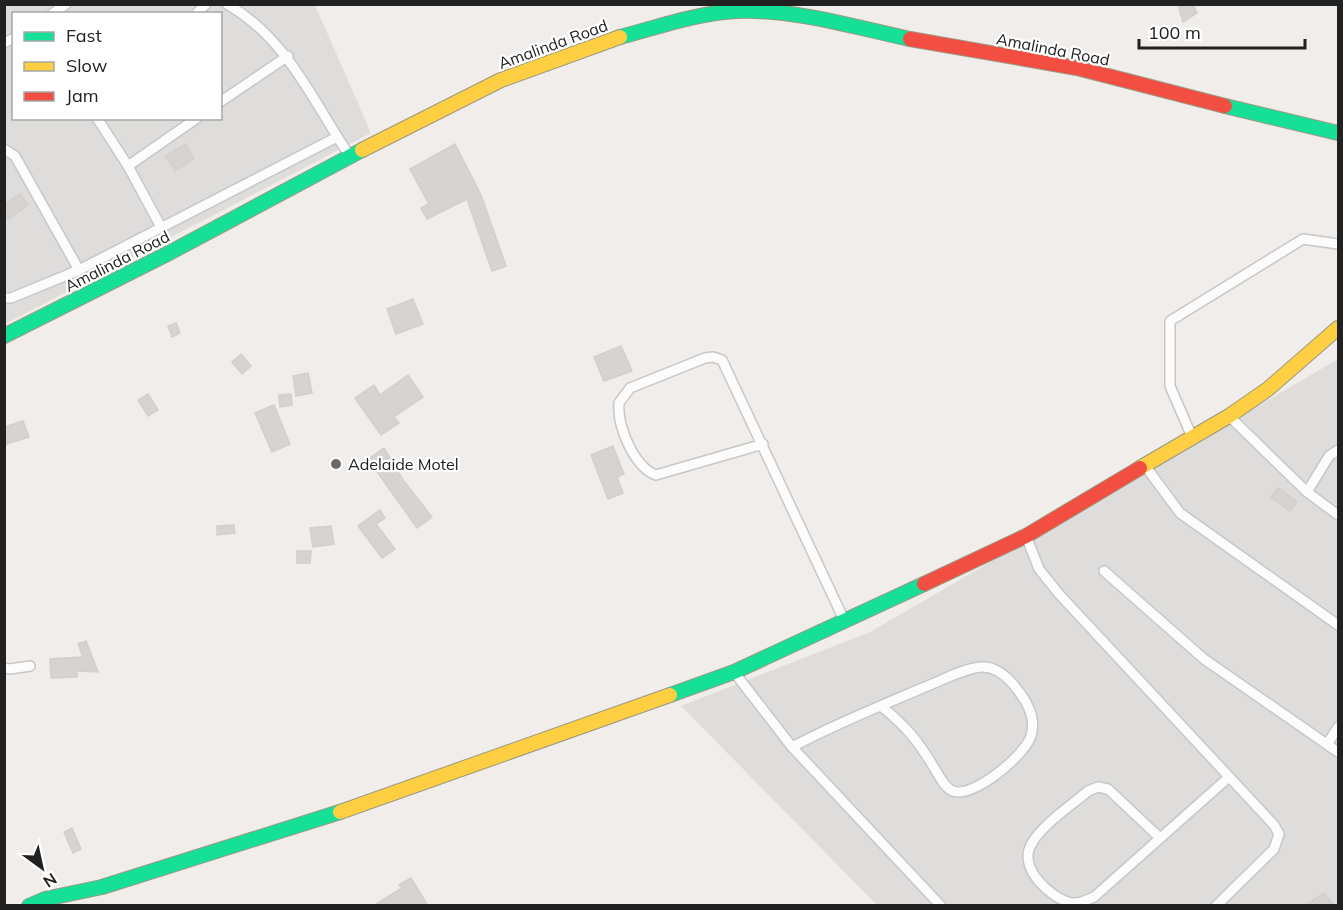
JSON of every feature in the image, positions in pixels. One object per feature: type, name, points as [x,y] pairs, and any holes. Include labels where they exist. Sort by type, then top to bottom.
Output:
[{"type":"street","points":[[227,4],[243,14],[288,56],[351,158]]},
{"type":"street","name":"Amalinda Road","points":[[4,336],[351,158],[456,101],[547,62],[675,21],[738,11],[793,14],[938,45],[1077,68],[1312,129],[1338,133]]},
{"type":"street","points":[[222,101],[288,56]]},
{"type":"street","points":[[98,120],[128,166],[162,229]]},
{"type":"street","points":[[128,166],[194,120]]},
{"type":"street","points":[[4,298],[11,298],[79,270],[337,137]]},
{"type":"street","points":[[4,149],[15,156],[79,270]]},
{"type":"street","points":[[1192,438],[1170,386],[1170,321],[1303,239],[1338,244]]},
{"type":"street","points":[[29,906],[45,899],[102,887],[361,806],[734,672],[1026,536],[1229,416],[1268,389],[1338,328]]},
{"type":"street","points":[[764,444],[656,475],[640,466],[622,426],[619,404],[630,388],[713,357],[722,360],[764,444],[845,622]]},
{"type":"street","points":[[1229,416],[1307,492],[1338,515]]},
{"type":"street","points":[[1307,492],[1329,456],[1338,450]]},
{"type":"street","points":[[1146,467],[1180,513],[1338,625]]},
{"type":"street","points":[[1026,536],[1039,569],[1059,594],[1279,834],[1274,849],[1215,906]]},
{"type":"street","points":[[1104,571],[1212,664],[1338,752]]},
{"type":"street","points":[[4,668],[30,666]]},
{"type":"street","points":[[792,747],[880,706],[967,670],[983,666],[998,670],[1027,701],[1032,719],[1030,737],[1020,753],[1005,767],[973,790],[961,794],[951,791],[944,784],[918,740],[880,706]]},
{"type":"street","points":[[734,672],[792,747],[941,906]]},
{"type":"street","points":[[1328,743],[1338,726]]},
{"type":"street","points":[[1159,837],[1108,789],[1098,787],[1088,791],[1040,833],[1031,844],[1029,862],[1042,885],[1073,903],[1084,902],[1094,897],[1229,777]]},
{"type":"shaded area","points":[[5,5],[315,5],[371,133],[5,324]]},
{"type":"shaded area","points":[[1338,359],[1338,905],[877,905],[681,706],[870,632]]},
{"type":"building","points":[[1178,4],[1193,4],[1197,13],[1183,22]]},
{"type":"building","points":[[185,144],[194,158],[175,171],[166,156]]},
{"type":"building","points":[[455,144],[481,195],[506,266],[492,271],[467,199],[427,219],[421,208],[429,204],[410,169]]},
{"type":"building","points":[[20,194],[28,205],[8,219],[4,205]]},
{"type":"building","points":[[413,299],[423,324],[396,334],[387,309]]},
{"type":"building","points":[[176,323],[180,333],[172,337],[168,326]]},
{"type":"building","points":[[621,346],[632,371],[604,381],[594,357]]},
{"type":"building","points":[[241,354],[251,366],[242,374],[232,362]]},
{"type":"building","points":[[308,373],[312,393],[296,396],[293,376]]},
{"type":"building","points":[[408,375],[423,397],[394,417],[399,423],[381,435],[355,398],[374,385],[380,395]]},
{"type":"building","points":[[148,394],[158,410],[148,416],[138,400]]},
{"type":"building","points":[[291,394],[292,405],[280,407],[279,395]]},
{"type":"building","points":[[274,405],[290,444],[272,452],[255,413]]},
{"type":"building","points":[[23,421],[29,437],[4,445],[4,427]]},
{"type":"building","points":[[613,446],[624,474],[617,477],[623,493],[608,499],[591,455]]},
{"type":"building","points":[[384,448],[403,480],[432,517],[417,528],[368,459]]},
{"type":"building","points":[[1278,488],[1297,502],[1290,511],[1271,497]]},
{"type":"building","points":[[380,510],[385,518],[376,524],[395,549],[382,558],[358,526]]},
{"type":"building","points":[[234,525],[235,533],[217,535],[217,526]]},
{"type":"building","points":[[331,526],[334,544],[313,547],[310,528]]},
{"type":"building","points":[[297,551],[311,551],[310,563],[297,563]]},
{"type":"building","points":[[86,641],[98,672],[77,671],[77,677],[51,678],[50,659],[83,657],[78,644]]},
{"type":"building","points":[[72,828],[81,849],[73,853],[64,832]]},
{"type":"building","points":[[411,878],[428,906],[373,906],[402,888],[399,885]]},
{"type":"building","points":[[1324,893],[1335,906],[1305,906]]},
{"type":"traffic: fast","points":[[620,37],[707,14],[759,11],[824,20],[910,39]]},
{"type":"traffic: fast","points":[[1225,106],[1338,133]]},
{"type":"traffic: fast","points":[[4,336],[169,253],[362,150]]},
{"type":"traffic: fast","points":[[670,695],[734,672],[924,584]]},
{"type":"traffic: fast","points":[[29,906],[45,899],[102,887],[340,812]]},
{"type":"traffic: slow","points":[[362,150],[501,80],[620,37]]},
{"type":"traffic: slow","points":[[1140,468],[1229,416],[1268,389],[1338,328]]},
{"type":"traffic: slow","points":[[340,812],[670,695]]},
{"type":"traffic: jam","points":[[910,39],[1077,68],[1225,106]]},
{"type":"traffic: jam","points":[[924,584],[1026,536],[1140,468]]},
{"type":"place","name":"Adelaide Motel","points":[[336,464]]}]
